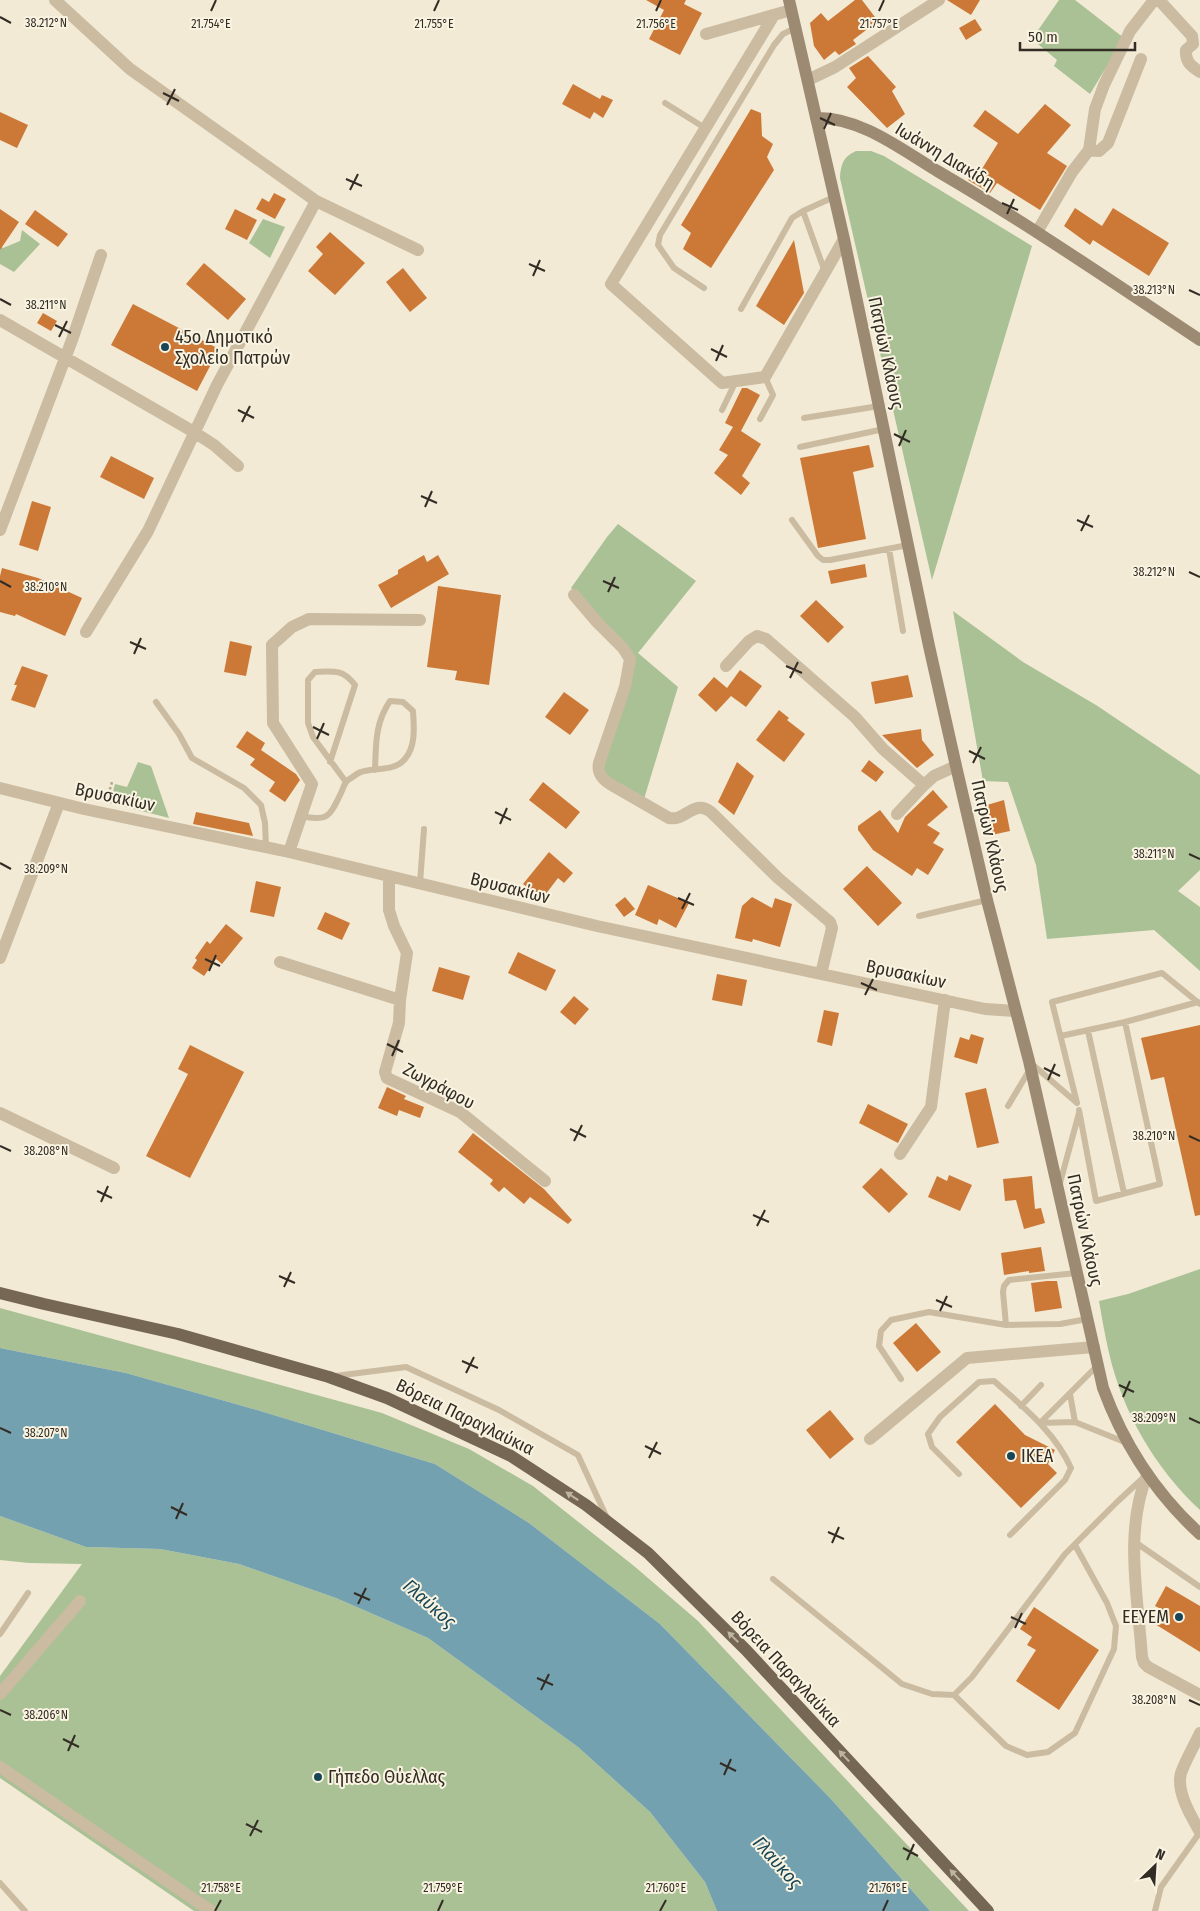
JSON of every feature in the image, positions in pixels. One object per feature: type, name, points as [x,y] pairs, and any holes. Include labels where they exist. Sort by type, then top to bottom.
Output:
[{"type":"main road","name":"Πατρών Κλάους","points":[[790,5],[844,239],[956,766],[987,900],[1029,1065],[1103,1388],[1127,1443],[1147,1475],[1168,1502],[1200,1534]]},
{"type":"main road","name":"Ιωάννη Διακίδη","points":[[816,118],[835,119],[866,130],[1037,232],[1200,340]]},
{"type":"main road","name":"Βόρεια Παραγλαύκια","points":[[0,1293],[178,1334],[329,1377],[387,1398],[510,1456],[586,1504],[648,1553],[746,1650],[988,1911]]},
{"type":"street","points":[[55,0],[130,69],[316,201],[418,250]]},
{"type":"street","points":[[808,80],[835,67],[939,0]]},
{"type":"street","points":[[1037,232],[1072,172],[1089,150],[1095,109],[1099,97],[1130,31],[1154,0]]},
{"type":"street","points":[[1159,0],[1192,36],[1194,44],[1186,50],[1185,56],[1188,63],[1200,72]]},
{"type":"street","points":[[706,34],[774,14],[790,5]]},
{"type":"street","points":[[774,14],[612,284],[722,383],[765,378],[844,239]]},
{"type":"street","points":[[1089,150],[1099,151],[1108,143],[1141,59]]},
{"type":"street","points":[[86,632],[128,567],[148,531],[194,432],[316,201]]},
{"type":"street","points":[[0,530],[101,255]]},
{"type":"street","points":[[0,320],[194,432],[214,445],[238,466]]},
{"type":"street","points":[[574,595],[623,648],[630,659],[624,687],[599,763],[598,770],[601,777],[669,818],[678,818],[698,808],[707,809],[712,812],[778,878],[831,924],[832,928],[821,974]]},
{"type":"street","points":[[289,852],[312,784],[273,723],[272,645],[292,628],[309,618],[420,620]]},
{"type":"street","points":[[726,666],[749,641],[757,636],[766,639],[855,717],[883,750],[924,785]]},
{"type":"street","points":[[897,814],[934,776],[956,766]]},
{"type":"street","name":"Βρυσακίων","points":[[0,788],[102,813],[289,852],[578,922],[996,1011],[1015,1011]]},
{"type":"street","points":[[0,958],[59,803]]},
{"type":"street","name":"Ζωγράφου","points":[[389,876],[389,910],[394,926],[407,952],[400,1000],[399,1022],[384,1072],[387,1078],[460,1112],[545,1181]]},
{"type":"street","points":[[280,962],[400,1000]]},
{"type":"street","points":[[900,1154],[931,1108],[945,1000]]},
{"type":"street","points":[[0,1113],[114,1168]]},
{"type":"street","points":[[870,1439],[967,1358],[1094,1347]]},
{"type":"street","points":[[1147,1475],[1138,1501],[1134,1541],[1144,1663],[1200,1695]]},
{"type":"street","points":[[0,1694],[80,1601]]},
{"type":"street","points":[[1200,1733],[1181,1774],[1180,1784],[1186,1805],[1200,1832]]},
{"type":"street","points":[[0,1767],[212,1911]]},
{"type":"lane","points":[[704,288],[674,268],[658,245],[660,236],[774,45],[783,34],[795,28]]},
{"type":"lane","points":[[665,104],[705,128]]},
{"type":"lane","points":[[741,309],[792,218],[803,211],[834,198]]},
{"type":"lane","points":[[803,211],[824,272]]},
{"type":"lane","points":[[760,419],[773,395],[765,378]]},
{"type":"lane","points":[[722,410],[736,381]]},
{"type":"lane","points":[[804,418],[880,406]]},
{"type":"lane","points":[[800,447],[884,429]]},
{"type":"lane","points":[[792,520],[818,556],[823,560],[908,545]]},
{"type":"lane","points":[[889,549],[903,632]]},
{"type":"lane","points":[[330,762],[355,684],[347,675],[332,671],[315,672],[308,680],[308,723],[313,737],[330,762],[346,782]]},
{"type":"lane","points":[[301,816],[312,818],[324,817],[332,813],[346,782],[361,772],[375,770],[396,766],[405,759],[414,737],[413,711],[403,702],[390,701],[382,713],[376,732],[375,770]]},
{"type":"lane","points":[[156,702],[179,734],[192,758],[244,788],[261,806],[265,823],[266,847]]},
{"type":"lane","points":[[420,883],[424,829]]},
{"type":"lane","points":[[918,916],[987,900]]},
{"type":"lane","points":[[1125,1022],[1160,1184],[1096,1201],[1079,1110],[1052,1002],[1162,973],[1199,1003]]},
{"type":"lane","points":[[1060,1036],[1199,1003]]},
{"type":"lane","points":[[1088,1030],[1124,1193]]},
{"type":"lane","points":[[1008,1106],[1029,1065],[1077,1103]]},
{"type":"lane","points":[[1058,1189],[1079,1110]]},
{"type":"lane","points":[[1006,1325],[1003,1292],[1004,1286],[1009,1280],[1076,1273]]},
{"type":"lane","points":[[901,1379],[879,1346],[881,1330],[891,1320],[930,1312],[1006,1325],[1060,1324],[1087,1319]]},
{"type":"lane","points":[[1040,1424],[1098,1365]]},
{"type":"lane","points":[[329,1377],[406,1367],[499,1410],[578,1455],[610,1523]]},
{"type":"lane","points":[[959,1474],[932,1447],[928,1434],[940,1417],[979,1382],[994,1381],[1040,1424],[1064,1454],[1071,1468],[1065,1480],[1010,1535]]},
{"type":"lane","points":[[1021,1406],[1042,1385]]},
{"type":"lane","points":[[1070,1394],[1076,1422]]},
{"type":"lane","points":[[1040,1424],[1076,1422],[1127,1443]]},
{"type":"lane","points":[[954,1696],[972,1677],[1065,1554],[1147,1475]]},
{"type":"lane","points":[[1134,1541],[1200,1587]]},
{"type":"lane","points":[[773,1579],[902,1684],[932,1694],[954,1696],[1006,1746],[1027,1755],[1048,1752],[1075,1733],[1114,1649],[1116,1626],[1107,1603],[1075,1545]]},
{"type":"lane","points":[[0,1634],[28,1593]]},
{"type":"lane","points":[[1155,1911],[1161,1887],[1200,1832]]},
{"type":"lane","points":[[0,1883],[25,1911]]},
{"type":"path","points":[[102,813],[112,782]]},
{"type":"green space","points":[[1059,0],[1075,0],[1124,38],[1090,94],[1054,66],[1057,60],[1032,39]]},
{"type":"green space","points":[[856,151],[871,151],[884,156],[1032,246],[932,580],[840,178],[844,162],[848,156]]},
{"type":"green space","points":[[263,219],[285,227],[270,258],[249,243]]},
{"type":"green space","points":[[22,230],[40,244],[14,272],[0,264],[0,246],[3,248],[20,241]]},
{"type":"green space","points":[[618,524],[696,581],[638,653],[678,687],[644,799],[602,775],[633,656],[571,588]]},
{"type":"green space","points":[[953,611],[1023,662],[1096,705],[1200,775],[1200,870],[1178,891],[1200,907],[1200,971],[1154,930],[1047,939],[1036,865],[1008,782],[983,781]]},
{"type":"green space","points":[[138,762],[151,766],[169,818],[110,803],[115,784],[127,787]]},
{"type":"green space","points":[[1200,1269],[1200,1510],[1184,1494],[1155,1458],[1132,1418],[1115,1375],[1099,1301],[1128,1294]]},
{"type":"green space","points":[[0,1308],[382,1413],[469,1449],[533,1486],[634,1566],[698,1621],[969,1911],[930,1911],[831,1799],[660,1624],[529,1523],[435,1464],[257,1410],[126,1373],[0,1348]]},
{"type":"green space","points":[[0,1516],[86,1547],[160,1549],[239,1564],[336,1598],[428,1638],[578,1747],[650,1812],[705,1882],[717,1911],[194,1911],[0,1778],[0,1676],[82,1564],[29,1563],[0,1560]]},
{"type":"water","name":"Γλαύκος","points":[[0,1348],[126,1373],[257,1410],[435,1464],[529,1523],[660,1624],[831,1799],[930,1911],[717,1911],[705,1882],[650,1812],[578,1747],[428,1638],[336,1598],[239,1564],[160,1549],[86,1547],[0,1516]]},
{"type":"building","points":[[646,0],[686,0],[684,4],[702,13],[680,55],[649,39],[664,10]]},
{"type":"building","points":[[855,0],[862,0],[878,21],[853,40],[856,44],[839,55],[835,51],[824,60],[814,46],[810,23],[821,13],[828,21]]},
{"type":"building","points":[[947,0],[980,0],[971,15]]},
{"type":"building","points":[[975,19],[982,30],[966,40],[959,28]]},
{"type":"building","points":[[868,56],[896,87],[892,91],[905,114],[887,128],[847,87],[856,78],[849,68]]},
{"type":"building","points":[[573,84],[600,99],[602,95],[613,100],[603,118],[594,112],[590,119],[562,104]]},
{"type":"building","points":[[1045,104],[1071,125],[1047,153],[1067,166],[1040,210],[997,183],[990,193],[968,180],[975,169],[980,172],[998,143],[973,126],[985,110],[1018,134]]},
{"type":"building","points":[[751,109],[761,113],[762,136],[773,144],[767,157],[774,170],[711,268],[683,249],[691,233],[681,225]]},
{"type":"building","points":[[0,112],[28,125],[17,148],[0,140]]},
{"type":"building","points":[[274,193],[286,199],[275,219],[256,209],[262,198],[269,202]]},
{"type":"building","points":[[1075,208],[1102,226],[1113,208],[1169,243],[1149,276],[1093,240],[1090,245],[1064,226]]},
{"type":"building","points":[[0,209],[19,222],[0,250]]},
{"type":"building","points":[[235,209],[257,220],[247,240],[225,229]]},
{"type":"building","points":[[35,210],[68,234],[58,247],[25,224]]},
{"type":"building","points":[[330,232],[365,263],[335,295],[308,271],[323,254],[316,247]]},
{"type":"building","points":[[794,240],[804,293],[784,325],[756,306]]},
{"type":"building","points":[[204,263],[246,299],[228,320],[186,284]]},
{"type":"building","points":[[403,268],[427,298],[410,312],[386,282]]},
{"type":"building","name":"45ο Δημοτικό Σχολείο Πατρών","points":[[133,304],[219,349],[197,391],[111,345]]},
{"type":"building","points":[[43,313],[57,321],[51,331],[37,323]]},
{"type":"building","points":[[742,388],[747,388],[760,395],[741,431],[761,444],[742,476],[750,483],[741,495],[714,473],[728,455],[719,450],[733,427],[725,423]]},
{"type":"building","points":[[869,445],[874,467],[853,472],[866,539],[818,548],[800,458]]},
{"type":"building","points":[[111,456],[154,478],[144,499],[100,477]]},
{"type":"building","points":[[32,501],[51,507],[38,551],[19,545]]},
{"type":"building","points":[[424,555],[427,562],[438,555],[449,574],[391,608],[378,585],[398,574],[398,570]]},
{"type":"building","points":[[865,564],[867,577],[831,584],[828,571]]},
{"type":"building","points":[[2,568],[38,578],[82,598],[65,636],[16,614],[15,616],[0,612],[0,576]]},
{"type":"building","points":[[438,586],[501,595],[489,685],[455,680],[457,671],[427,667]]},
{"type":"building","points":[[816,600],[844,627],[828,643],[800,616]]},
{"type":"building","points":[[230,641],[252,646],[246,676],[224,672]]},
{"type":"building","points":[[22,666],[48,675],[35,708],[11,700],[17,685],[14,685]]},
{"type":"building","points":[[740,670],[762,686],[746,707],[731,696],[716,712],[698,695],[714,677],[727,688]]},
{"type":"building","points":[[908,675],[913,697],[875,704],[871,682]]},
{"type":"building","points":[[564,692],[589,710],[570,735],[545,717]]},
{"type":"building","points":[[779,710],[789,718],[787,720],[805,734],[784,762],[756,740]]},
{"type":"building","points":[[921,729],[922,740],[934,755],[917,768],[882,735]]},
{"type":"building","points":[[247,731],[265,743],[261,750],[296,774],[300,780],[285,802],[269,791],[275,782],[250,765],[255,759],[236,747]]},
{"type":"building","points":[[869,760],[884,772],[876,782],[861,771]]},
{"type":"building","points":[[737,762],[754,776],[734,815],[718,802]]},
{"type":"building","points":[[543,782],[580,812],[566,829],[529,800]]},
{"type":"building","points":[[933,790],[948,807],[927,825],[940,833],[933,843],[944,849],[928,875],[917,868],[912,876],[873,850],[858,830],[858,826],[880,810],[898,833],[905,817]]},
{"type":"building","points":[[1004,800],[1010,831],[987,836],[980,807]]},
{"type":"building","points":[[196,812],[249,823],[253,836],[193,824]]},
{"type":"building","points":[[549,852],[573,873],[564,883],[558,878],[542,899],[523,884]]},
{"type":"building","points":[[867,866],[902,903],[878,926],[843,889]]},
{"type":"building","points":[[256,881],[281,887],[274,917],[250,912]]},
{"type":"building","points":[[648,885],[689,903],[676,928],[659,919],[657,925],[635,915]]},
{"type":"building","points":[[625,897],[635,909],[624,917],[615,905]]},
{"type":"building","points":[[752,897],[772,908],[775,898],[792,904],[780,947],[753,939],[752,942],[735,938],[742,906]]},
{"type":"building","points":[[325,912],[350,923],[342,940],[317,929]]},
{"type":"building","points":[[226,924],[243,938],[222,964],[216,959],[204,976],[192,968],[197,960],[195,958],[207,941],[210,944]]},
{"type":"building","points":[[518,952],[556,970],[546,991],[508,973]]},
{"type":"building","points":[[439,967],[470,976],[463,1000],[432,991]]},
{"type":"building","points":[[717,974],[747,980],[742,1006],[712,1000]]},
{"type":"building","points":[[574,996],[589,1009],[575,1025],[560,1012]]},
{"type":"building","points":[[824,1010],[839,1013],[832,1046],[817,1042]]},
{"type":"building","points":[[1200,1025],[1200,1215],[1195,1216],[1164,1077],[1151,1080],[1141,1038]]},
{"type":"building","points":[[971,1034],[984,1038],[977,1064],[954,1057],[960,1037],[969,1040]]},
{"type":"building","points":[[190,1045],[244,1072],[190,1178],[146,1156],[188,1074],[178,1069]]},
{"type":"building","points":[[387,1087],[406,1096],[404,1099],[424,1107],[420,1118],[399,1110],[397,1116],[378,1108]]},
{"type":"building","points":[[986,1088],[999,1143],[977,1148],[965,1093]]},
{"type":"building","points":[[868,1104],[908,1124],[898,1143],[859,1123]]},
{"type":"building","points":[[473,1133],[544,1189],[572,1220],[568,1224],[530,1197],[524,1204],[504,1187],[499,1192],[490,1184],[493,1180],[458,1152]]},
{"type":"building","points":[[881,1168],[908,1194],[889,1213],[862,1187]]},
{"type":"building","points":[[949,1175],[972,1185],[960,1211],[928,1197],[937,1176],[947,1181]]},
{"type":"building","points":[[1032,1176],[1035,1209],[1041,1208],[1045,1223],[1024,1229],[1016,1200],[1005,1201],[1003,1179]]},
{"type":"building","points":[[1041,1247],[1045,1271],[1029,1273],[1029,1271],[1004,1275],[1001,1253]]},
{"type":"building","points":[[1057,1281],[1062,1308],[1035,1312],[1031,1283]]},
{"type":"building","points":[[916,1323],[941,1352],[917,1372],[893,1343]]},
{"type":"building","name":"IKEA","points":[[995,1404],[1025,1435],[1055,1450],[1048,1464],[1057,1473],[1021,1508],[956,1442]]},
{"type":"building","points":[[830,1410],[854,1439],[830,1459],[806,1430]]},
{"type":"building","name":"EEYEM","points":[[1166,1586],[1200,1606],[1200,1652],[1155,1624],[1163,1610],[1155,1606]]},
{"type":"building","points":[[1034,1607],[1099,1650],[1059,1710],[1016,1681],[1036,1650],[1027,1645],[1032,1637],[1020,1629]]},
{"type":"place","name":"45ο Δημοτικό Σχολείο Πατρών","points":[[165,347]]},
{"type":"place","name":"IKEA","points":[[1011,1456]]},
{"type":"place","name":"EEYEM","points":[[1179,1617]]},
{"type":"place","name":"Γήπεδο Θύελλας","points":[[318,1777]]}]
